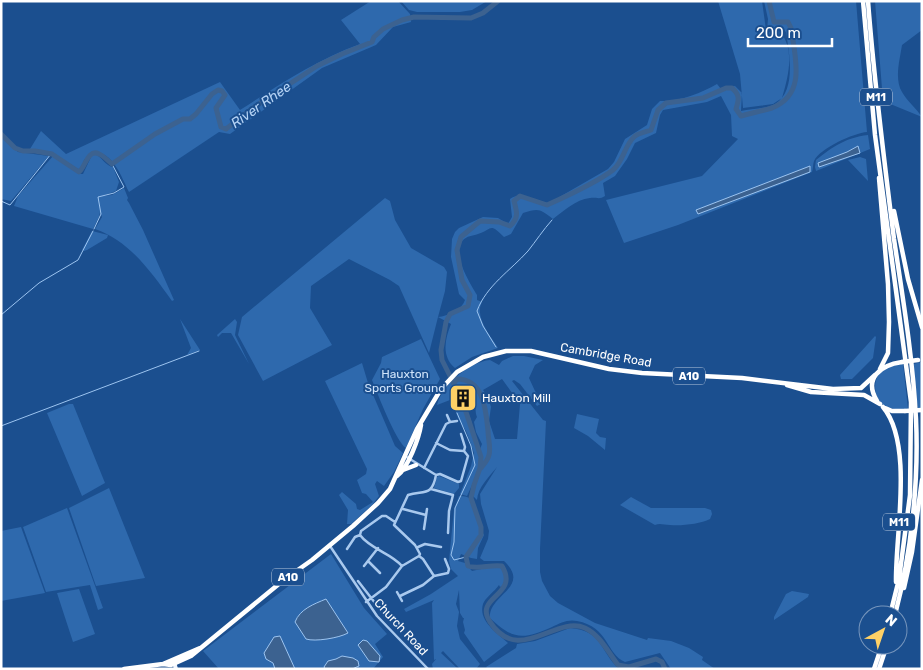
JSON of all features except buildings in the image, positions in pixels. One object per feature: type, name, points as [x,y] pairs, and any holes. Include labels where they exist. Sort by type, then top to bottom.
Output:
[{"type":"highway","name":"M11","points":[[864,1],[874,126],[911,402],[910,495],[892,605]]},
{"type":"highway","name":"M11","points":[[868,1],[875,90],[909,341],[916,421],[914,499],[898,603]]},
{"type":"highway","name":"M11","points":[[880,171],[878,183],[888,284],[889,322],[888,353],[880,369]]},
{"type":"highway","name":"M11","points":[[888,192],[908,280],[922,327]]},
{"type":"highway","name":"Cambridge Road","points":[[406,458],[420,431],[421,423],[436,396],[449,380],[473,361],[506,351],[541,353],[609,369],[642,374],[742,378],[822,388],[853,389],[864,386],[880,369]]},
{"type":"highway","points":[[880,369],[888,365],[920,360]]},
{"type":"highway","points":[[875,375],[872,389],[882,405]]},
{"type":"highway","name":"Cambridge Road","points":[[785,384],[811,392],[864,395],[892,411],[922,410]]},
{"type":"highway","name":"M11","points":[[882,405],[890,416],[899,456],[900,501],[896,589]]},
{"type":"highway","name":"A10","points":[[397,476],[403,470],[406,458]]},
{"type":"highway","name":"A10","points":[[124,669],[163,664],[174,665],[201,648],[285,579],[330,546],[378,503],[390,489],[406,458]]},
{"type":"highway","points":[[403,470],[417,465]]},
{"type":"highway","name":"M11","points":[[898,603],[912,552],[922,480]]},
{"type":"highway","points":[[874,669],[879,655]]},
{"type":"highway","points":[[880,669],[884,655]]},
{"type":"street","points":[[447,415],[450,422]]},
{"type":"street","points":[[424,468],[446,424],[457,421]]},
{"type":"street","points":[[406,458],[436,475],[440,474],[458,482],[461,480],[468,462],[461,434]]},
{"type":"street","points":[[436,443],[450,450],[464,451]]},
{"type":"street","points":[[434,576],[419,556],[417,547],[394,525],[408,495],[425,493],[431,488],[436,475]]},
{"type":"street","points":[[431,488],[453,495],[449,511],[448,533]]},
{"type":"street","points":[[403,509],[426,515]]},
{"type":"street","points":[[424,530],[427,509]]},
{"type":"street","points":[[347,549],[355,537],[360,535],[361,531],[382,516],[386,516],[395,522]]},
{"type":"street","points":[[360,535],[365,541],[396,559],[402,566]]},
{"type":"street","points":[[417,547],[425,544],[441,547]]},
{"type":"street","name":"Church Road","points":[[330,546],[366,602],[388,629],[428,669]]},
{"type":"street","points":[[364,566],[378,548]]},
{"type":"street","points":[[366,602],[386,587],[402,566],[419,556]]},
{"type":"street","points":[[400,596],[423,585],[434,576],[448,573],[449,569],[445,559]]},
{"type":"street","points":[[368,561],[380,573]]},
{"type":"street","points":[[358,581],[386,617]]},
{"type":"street","points":[[397,592],[402,601]]},
{"type":"green space","points":[[371,1],[398,1],[410,14],[411,22],[393,27],[376,45],[322,68],[230,134],[219,132],[129,192],[119,172],[106,156],[92,152],[84,160],[82,168],[78,169],[51,152],[30,149],[41,131],[66,154],[220,82],[240,110],[313,65],[360,44],[341,20]]},
{"type":"green space","points":[[401,1],[487,1],[472,10],[460,12],[417,12],[409,10]]},
{"type":"green space","points":[[718,1],[762,1],[766,30],[769,32],[779,31],[784,38],[789,54],[788,72],[782,98],[773,104],[743,108],[740,74]]},
{"type":"green space","points":[[764,1],[856,1],[867,132],[846,138],[823,151],[814,161],[812,172],[678,225],[624,243],[606,200],[702,176],[738,139],[732,136],[731,115],[721,96],[707,102],[663,110],[656,133],[635,143],[615,176],[603,183],[605,196],[580,201],[553,219],[539,210],[523,213],[511,234],[504,237],[491,228],[463,240],[460,246],[460,260],[466,276],[477,295],[477,300],[482,302],[480,308],[481,320],[498,348],[472,357],[455,368],[446,353],[446,341],[451,324],[438,317],[454,312],[461,307],[465,300],[459,294],[451,257],[452,239],[459,228],[483,217],[498,218],[508,224],[512,217],[510,199],[524,196],[549,203],[608,169],[614,162],[625,139],[647,125],[652,109],[660,101],[690,96],[717,84],[721,89],[735,86],[742,93],[741,111],[775,104],[782,98],[789,81],[789,50],[786,32],[783,29],[767,30],[768,19]]},
{"type":"green space","points":[[875,1],[922,1],[922,30],[902,45],[898,81],[906,98],[922,117],[883,101]]},
{"type":"green space","points":[[868,135],[870,149],[816,171],[816,160],[828,151],[840,143]]},
{"type":"green space","points":[[1,136],[18,152],[49,156],[11,201],[1,199]]},
{"type":"green space","points":[[94,154],[113,167],[119,182],[116,191],[102,196],[112,195],[124,188],[127,200],[143,230],[174,300],[172,301],[148,269],[129,249],[119,241],[95,229],[102,217],[100,212],[93,229],[14,206],[18,196],[53,156],[80,174],[83,174]]},
{"type":"green space","points":[[860,157],[866,159],[868,181],[848,160]]},
{"type":"green space","points":[[385,198],[390,201],[395,220],[411,248],[444,267],[447,272],[445,291],[429,353],[399,286],[349,259],[311,286],[310,308],[332,345],[263,381],[238,335],[242,317]]},
{"type":"green space","points":[[92,231],[108,235],[107,238],[84,251],[82,250]]},
{"type":"green space","points":[[180,319],[200,350],[187,355],[191,348]]},
{"type":"green space","points":[[235,319],[237,322],[235,335],[249,364],[231,333],[222,333],[218,337],[217,335]]},
{"type":"green space","points":[[875,336],[873,358],[852,379],[841,379],[840,375]]},
{"type":"green space","name":"Hauxton Sports Ground","points":[[421,339],[440,379],[423,409],[406,448],[392,427],[372,380],[382,357]]},
{"type":"green space","points":[[513,356],[543,360],[535,365],[529,378],[535,391],[544,402],[537,406],[520,384],[514,380],[512,381],[543,420],[546,421],[540,572],[542,581],[550,596],[558,603],[595,623],[647,640],[648,638],[671,641],[689,648],[703,657],[702,660],[715,669],[671,669],[660,653],[625,662],[614,653],[601,634],[587,624],[577,621],[567,621],[533,634],[519,636],[505,631],[490,618],[491,610],[495,603],[507,591],[513,578],[511,570],[504,561],[484,561],[480,558],[488,539],[489,531],[480,494],[497,467],[482,486],[477,500],[474,497],[472,485],[467,496],[460,494],[474,453],[453,404],[454,400],[466,405],[474,439],[480,449],[482,444],[476,432],[474,422],[477,417],[475,404],[468,387],[457,393],[450,400],[437,405],[450,382],[465,370],[490,360],[499,365],[502,361]],"holes":[[[502,379],[520,404],[517,439],[495,439],[489,421],[491,407],[488,397],[483,390]]]},
{"type":"green space","points":[[922,362],[922,408],[918,409],[913,364]]},
{"type":"green space","points":[[362,363],[368,383],[395,446],[403,453],[394,472],[384,486],[377,481],[375,484],[379,496],[372,505],[351,524],[347,524],[348,510],[339,495],[342,492],[360,510],[373,502],[366,494],[362,493],[357,480],[366,474],[367,469],[325,381]]},
{"type":"green space","points":[[903,364],[908,409],[890,408],[885,406],[878,398],[875,388],[877,377],[884,369]]},
{"type":"green space","points":[[73,404],[105,483],[82,496],[47,413]]},
{"type":"green space","points":[[577,414],[599,419],[596,433],[600,437],[606,438],[605,450],[588,436],[574,428]]},
{"type":"green space","points":[[439,476],[459,484],[459,488],[454,494],[434,488]]},
{"type":"green space","points":[[109,488],[145,578],[96,586],[69,508]]},
{"type":"green space","points":[[459,496],[467,497],[473,503],[484,535],[478,548],[477,559],[461,554],[458,561],[465,563],[472,571],[500,567],[506,576],[504,585],[500,587],[499,585],[486,599],[482,610],[486,621],[508,643],[484,662],[464,633],[464,618],[460,613],[459,590],[456,604],[459,612],[457,626],[460,639],[480,664],[476,669],[460,669],[443,651],[441,653],[458,669],[433,669],[432,664],[436,659],[434,660],[432,603],[434,600],[406,612],[404,609],[458,576],[451,569],[449,561],[454,509]]},
{"type":"green space","points":[[631,497],[651,508],[705,508],[711,510],[712,514],[710,519],[696,523],[655,525],[620,505]]},
{"type":"green space","points":[[67,508],[103,608],[98,610],[90,585],[46,592],[23,527]]},
{"type":"green space","points":[[21,527],[45,593],[1,601],[1,531]]},
{"type":"green space","points":[[331,554],[364,608],[387,634],[375,644],[383,657],[373,669],[219,669],[203,651]]},
{"type":"green space","points":[[79,589],[95,634],[73,642],[57,593]]},
{"type":"green space","points":[[792,591],[809,594],[808,597],[774,620],[786,594]]},
{"type":"green space","points":[[570,628],[581,630],[595,637],[619,669],[488,669],[486,667],[516,648],[517,644],[535,641]]},
{"type":"shaded area","points":[[858,146],[860,153],[819,167],[818,163]]},
{"type":"shaded area","points":[[810,166],[810,172],[698,214],[696,210]]},
{"type":"shaded area","points":[[326,599],[348,633],[327,639],[306,639],[295,622],[297,617],[312,605]]},
{"type":"shaded area","points":[[280,636],[295,669],[275,669],[273,663],[266,659],[264,653],[274,637]]},
{"type":"shaded area","points":[[363,640],[367,641],[380,656],[379,662],[369,661],[358,645]]},
{"type":"shaded area","points":[[342,656],[353,658],[358,661],[359,666],[352,669],[325,669],[324,667],[328,661]]},
{"type":"waterway","name":"River Rhee","points":[[1,134],[15,148],[23,151],[52,154],[79,172],[89,156],[95,153],[103,156],[112,164],[155,134],[183,119],[190,119],[212,94],[218,90],[222,91],[225,95],[216,108],[221,127],[226,129],[253,108],[317,66],[372,42],[374,37],[383,29],[402,20],[414,17],[471,18],[483,13],[498,1]]},
{"type":"waterway","points":[[665,669],[662,662],[656,659],[629,667],[618,665],[599,639],[585,628],[573,626],[525,640],[513,640],[501,634],[490,622],[486,613],[487,606],[502,590],[506,576],[502,566],[468,566],[466,557],[481,535],[481,527],[471,498],[480,468],[481,457],[462,400],[442,360],[441,350],[446,322],[450,314],[468,306],[470,295],[462,280],[457,250],[461,237],[480,221],[499,222],[510,226],[515,220],[516,215],[514,201],[520,196],[547,205],[606,175],[617,166],[634,137],[651,130],[658,110],[666,103],[703,98],[726,88],[732,88],[738,95],[736,109],[741,116],[772,108],[783,102],[790,94],[794,84],[796,74],[795,51],[791,28],[788,22],[774,22],[769,1]]},
{"type":"waterway","points":[[1,201],[10,205],[51,154]]},
{"type":"waterway","points":[[94,229],[101,214],[98,197],[114,193],[124,187],[112,164]]},
{"type":"waterway","points":[[496,347],[483,326],[477,311],[486,294],[528,251],[552,220]]},
{"type":"waterway","points":[[1,315],[39,283],[78,260],[93,231]]},
{"type":"waterway","points":[[1,426],[199,351]]},
{"type":"waterway","points":[[454,383],[457,379],[466,380],[473,384],[482,398],[490,449],[488,459],[481,468]]},
{"type":"waterway","points":[[457,413],[471,446],[475,465],[455,508],[454,542],[451,555],[454,560],[466,557]]},
{"type":"place","name":"Hauxton Mill","points":[[463,398]]}]
